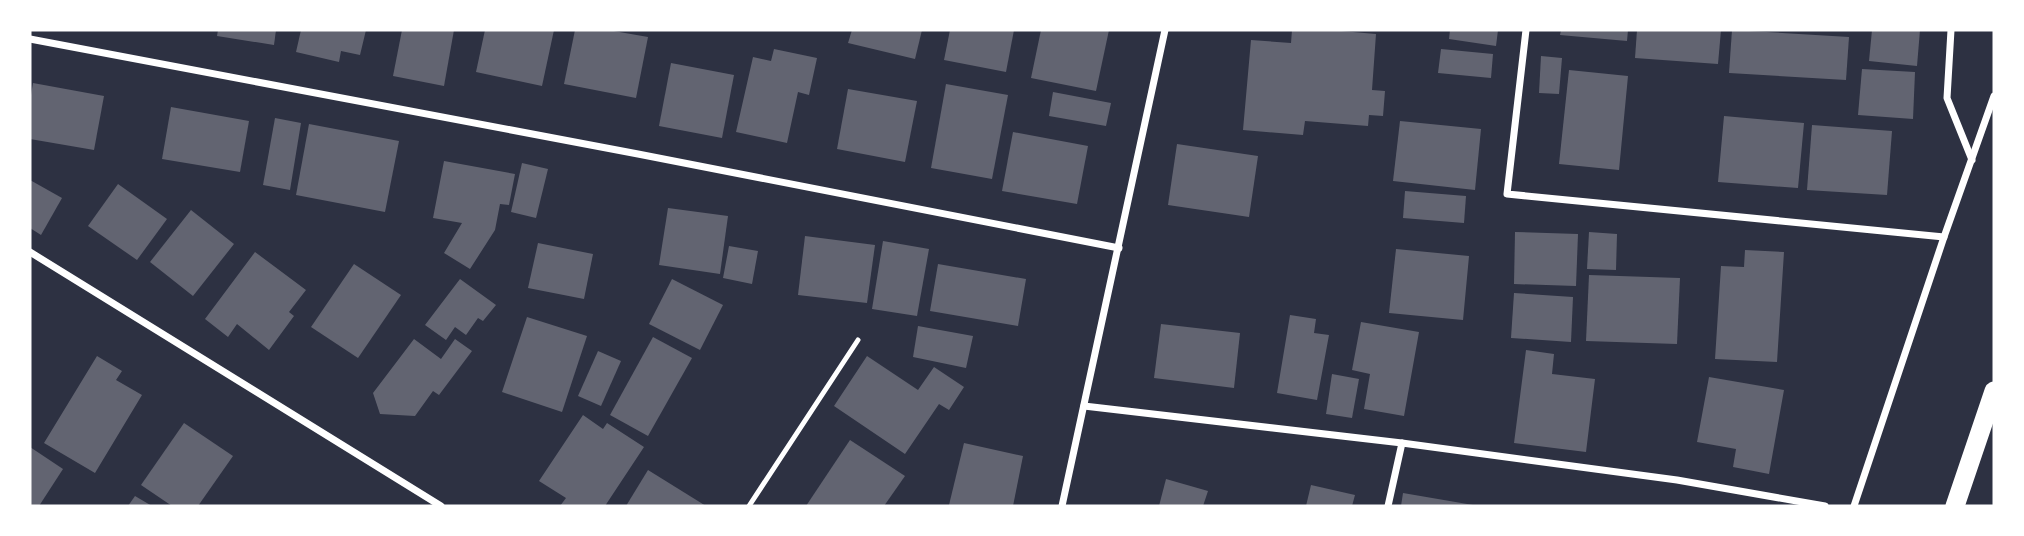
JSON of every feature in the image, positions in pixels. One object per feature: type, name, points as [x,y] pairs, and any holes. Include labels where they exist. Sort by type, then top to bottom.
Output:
[{"type":"highway","points":[[1955,506],[1994,391]]},
{"type":"street","points":[[1062,506],[1165,30]]},
{"type":"street","points":[[1526,30],[1507,194],[1944,237]]},
{"type":"street","points":[[1951,30],[1947,98],[1972,160]]},
{"type":"street","points":[[30,39],[1119,248]]},
{"type":"street","points":[[1854,506],[1994,96]]},
{"type":"street","points":[[30,252],[441,506]]},
{"type":"street","points":[[1084,406],[1402,443],[1677,480],[1825,506]]},
{"type":"street","points":[[1388,506],[1402,443]]},
{"type":"lane","points":[[749,506],[858,340]]},
{"type":"building","points":[[218,30],[276,30],[274,45],[217,36]]},
{"type":"building","points":[[301,30],[366,30],[360,55],[341,51],[339,62],[296,52]]},
{"type":"building","points":[[402,30],[454,30],[444,86],[393,76]]},
{"type":"building","points":[[485,30],[554,30],[542,86],[476,72]]},
{"type":"building","points":[[575,30],[608,30],[648,37],[636,98],[564,84]]},
{"type":"building","points":[[852,30],[922,30],[915,59],[848,43]]},
{"type":"building","points":[[950,30],[1014,30],[1006,72],[944,60]]},
{"type":"building","points":[[1041,30],[1109,30],[1096,91],[1031,78]]},
{"type":"building","points":[[1292,30],[1376,34],[1372,90],[1385,91],[1383,116],[1369,115],[1368,126],[1305,121],[1303,135],[1243,130],[1251,40],[1291,43]]},
{"type":"building","points":[[1450,30],[1498,30],[1496,46],[1449,39]]},
{"type":"building","points":[[1561,30],[1628,30],[1627,41],[1560,35]]},
{"type":"building","points":[[1637,30],[1721,30],[1718,64],[1635,58]]},
{"type":"building","points":[[1732,30],[1849,37],[1846,80],[1729,73]]},
{"type":"building","points":[[1872,30],[1920,30],[1917,66],[1869,61]]},
{"type":"building","points":[[774,49],[817,58],[809,95],[798,92],[787,143],[736,132],[753,57],[771,61]]},
{"type":"building","points":[[1441,49],[1493,54],[1491,78],[1438,73]]},
{"type":"building","points":[[1541,56],[1562,58],[1559,94],[1539,93]]},
{"type":"building","points":[[671,63],[734,75],[722,138],[659,126]]},
{"type":"building","points":[[1862,69],[1915,72],[1913,119],[1858,115]]},
{"type":"building","points":[[1569,70],[1628,76],[1619,170],[1559,164]]},
{"type":"building","points":[[33,83],[104,96],[94,150],[30,139]]},
{"type":"building","points":[[946,84],[1008,95],[992,179],[931,168]]},
{"type":"building","points":[[848,89],[917,101],[905,162],[837,149]]},
{"type":"building","points":[[1053,92],[1111,103],[1106,126],[1049,116]]},
{"type":"building","points":[[171,107],[249,121],[240,172],[162,159]]},
{"type":"building","points":[[1724,116],[1804,123],[1798,188],[1718,182]]},
{"type":"building","points":[[275,118],[301,123],[290,190],[263,185]]},
{"type":"building","points":[[1400,121],[1481,129],[1475,190],[1393,181]]},
{"type":"building","points":[[309,124],[399,141],[385,212],[296,195]]},
{"type":"building","points":[[1812,125],[1892,131],[1887,195],[1807,190]]},
{"type":"building","points":[[1013,132],[1088,146],[1077,204],[1002,191]]},
{"type":"building","points":[[1177,144],[1258,156],[1249,217],[1168,205]]},
{"type":"building","points":[[444,161],[515,174],[509,205],[500,204],[495,230],[470,269],[444,253],[462,223],[433,218]]},
{"type":"building","points":[[522,163],[548,169],[536,218],[511,212]]},
{"type":"building","points":[[30,180],[62,198],[41,235],[30,228]]},
{"type":"building","points":[[118,184],[167,219],[137,260],[88,226]]},
{"type":"building","points":[[1405,191],[1466,196],[1464,223],[1403,218]]},
{"type":"building","points":[[668,208],[728,216],[720,274],[659,265]]},
{"type":"building","points":[[191,210],[234,244],[193,296],[150,262]]},
{"type":"building","points":[[1515,232],[1578,234],[1576,286],[1514,284]]},
{"type":"building","points":[[1589,232],[1617,234],[1616,270],[1587,269]]},
{"type":"building","points":[[805,236],[875,245],[867,303],[798,295]]},
{"type":"building","points":[[883,241],[929,249],[917,316],[872,309]]},
{"type":"building","points":[[538,243],[593,254],[584,299],[528,288]]},
{"type":"building","points":[[729,246],[758,251],[752,284],[723,278]]},
{"type":"building","points":[[1396,249],[1469,256],[1463,320],[1389,313]]},
{"type":"building","points":[[1745,250],[1784,252],[1777,362],[1715,359],[1721,266],[1744,267]]},
{"type":"building","points":[[255,252],[306,290],[289,312],[294,316],[269,350],[237,324],[228,337],[205,319]]},
{"type":"building","points":[[354,264],[401,295],[358,358],[311,327]]},
{"type":"building","points":[[938,264],[1026,279],[1018,326],[930,311]]},
{"type":"building","points":[[1589,275],[1680,278],[1677,344],[1586,341]]},
{"type":"building","points":[[460,279],[496,305],[483,321],[478,318],[466,335],[455,327],[446,340],[425,325]]},
{"type":"building","points":[[672,279],[723,305],[700,350],[649,324]]},
{"type":"building","points":[[1514,293],[1573,297],[1571,342],[1511,338]]},
{"type":"building","points":[[1290,315],[1316,319],[1314,333],[1329,335],[1317,400],[1277,393]]},
{"type":"building","points":[[527,317],[587,336],[562,412],[502,392]]},
{"type":"building","points":[[1361,322],[1419,332],[1404,416],[1364,409],[1370,374],[1352,370]]},
{"type":"building","points":[[1161,324],[1240,333],[1234,388],[1154,378]]},
{"type":"building","points":[[918,326],[973,336],[966,368],[913,357]]},
{"type":"building","points":[[653,337],[692,358],[648,436],[610,415]]},
{"type":"building","points":[[414,339],[441,359],[455,339],[472,351],[439,395],[433,391],[415,416],[380,414],[373,393]]},
{"type":"building","points":[[1526,350],[1554,354],[1552,374],[1595,379],[1586,452],[1514,443]]},
{"type":"building","points":[[598,351],[621,361],[601,406],[578,396]]},
{"type":"building","points":[[97,356],[122,371],[116,380],[142,395],[95,473],[44,443]]},
{"type":"building","points":[[867,356],[918,390],[934,367],[964,387],[949,410],[939,404],[905,454],[834,406]]},
{"type":"building","points":[[1332,374],[1359,379],[1352,418],[1326,414]]},
{"type":"building","points":[[1709,377],[1784,390],[1769,474],[1733,467],[1736,449],[1697,442]]},
{"type":"building","points":[[583,415],[603,429],[607,423],[644,447],[605,506],[560,506],[566,498],[539,481]]},
{"type":"building","points":[[184,423],[233,456],[198,506],[172,506],[141,485]]},
{"type":"building","points":[[850,440],[905,476],[884,506],[806,506]]},
{"type":"building","points":[[964,443],[1023,456],[1013,506],[949,505]]},
{"type":"building","points":[[30,447],[63,469],[39,506],[30,506]]},
{"type":"building","points":[[648,470],[706,506],[626,506]]},
{"type":"building","points":[[1166,479],[1208,491],[1203,506],[1159,506]]},
{"type":"building","points":[[1311,485],[1355,495],[1352,506],[1306,506]]},
{"type":"building","points":[[1403,493],[1473,505],[1473,506],[1401,506]]},
{"type":"building","points":[[135,496],[152,506],[128,506]]}]
